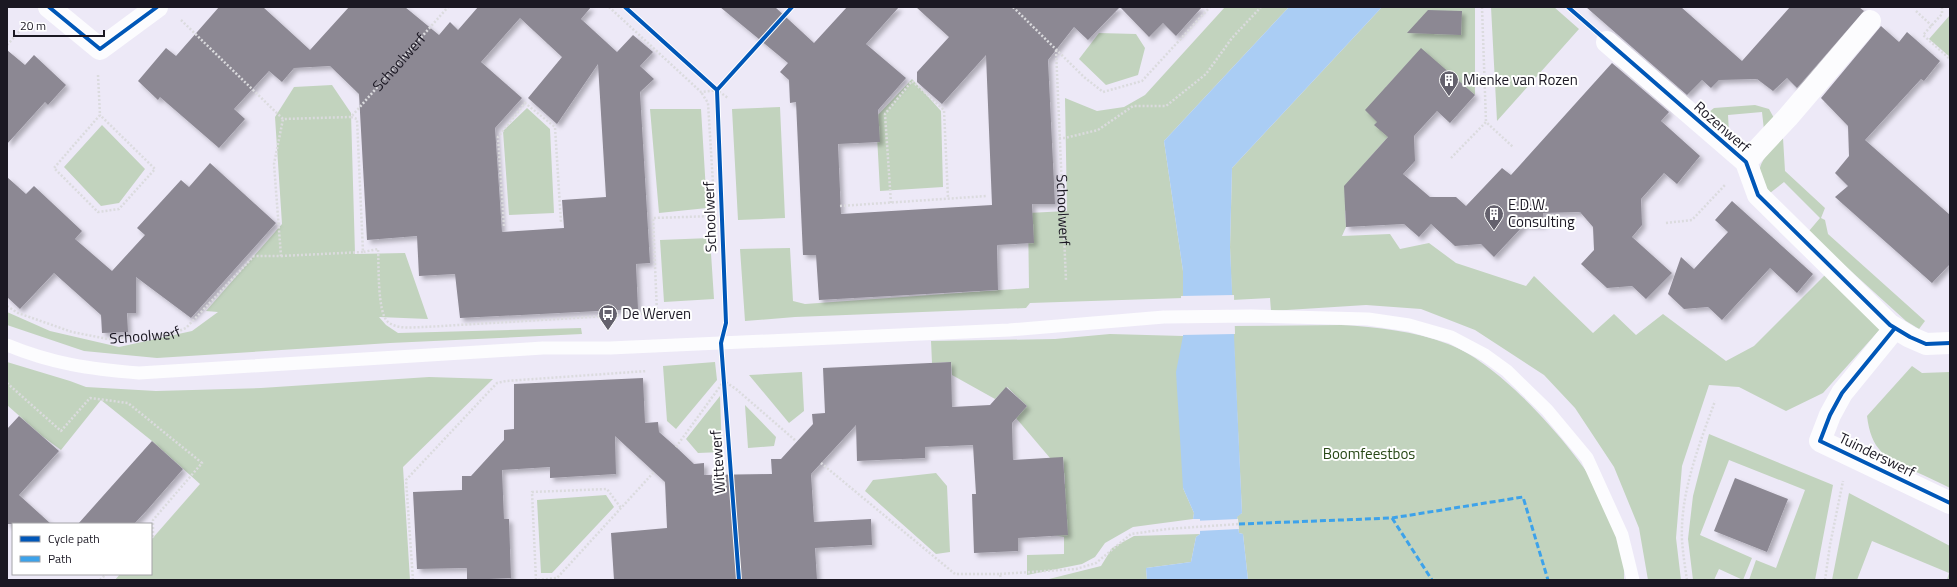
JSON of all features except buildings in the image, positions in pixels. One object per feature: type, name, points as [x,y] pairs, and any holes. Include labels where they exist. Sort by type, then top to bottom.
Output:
[{"type":"street","points":[[40,12],[100,49],[157,7]]},
{"type":"street","name":"Rozenwerf","points":[[1746,162],[1788,117],[1870,21]]},
{"type":"street","name":"Rozenwerf","points":[[1607,42],[1746,162],[1758,195],[1895,328],[1926,344],[1950,343]]},
{"type":"street","name":"Tuinderswerf","points":[[1895,328],[1842,393],[1830,415],[1820,441],[1950,503]]},
{"type":"lane","points":[[7,345],[25,352],[85,368],[139,373],[535,348],[610,348],[1009,330],[1164,317],[1251,316],[1368,319],[1409,325],[1451,337],[1485,355],[1507,371],[1547,410],[1587,458],[1622,535],[1633,580]]},
{"type":"path","points":[[1013,7],[1103,92],[1119,89],[1142,81],[1210,7]]},
{"type":"path","points":[[1058,138],[1066,138],[1098,130],[1134,106],[1166,106],[1206,74],[1232,38],[1261,7]]},
{"type":"path","points":[[1482,7],[1486,122],[1513,147]]},
{"type":"path","points":[[1942,7],[1942,14],[1923,35],[1950,59]]},
{"type":"path","points":[[1916,11],[1932,26]]},
{"type":"path","points":[[7,45],[40,12]]},
{"type":"path","points":[[178,18],[283,119],[351,117],[357,120],[363,252]]},
{"type":"path","points":[[100,49],[98,75],[100,115],[155,169],[119,209],[98,212],[54,168],[100,115]]},
{"type":"path","points":[[891,203],[885,114],[912,81],[944,110],[948,198]]},
{"type":"path","points":[[711,84],[728,98]]},
{"type":"path","points":[[717,97],[717,90],[722,84]]},
{"type":"path","points":[[701,92],[717,90]]},
{"type":"path","points":[[504,226],[498,137],[525,103],[555,127],[561,223]]},
{"type":"path","points":[[281,256],[274,164],[283,119]]},
{"type":"path","points":[[1451,158],[1486,122]]},
{"type":"path","points":[[1666,223],[1692,220],[1746,162]]},
{"type":"path","points":[[840,206],[987,196]]},
{"type":"path","points":[[721,343],[725,389]]},
{"type":"path","points":[[413,580],[406,480],[497,383],[506,381],[647,371]]},
{"type":"path","points":[[724,381],[736,389],[796,441]]},
{"type":"path","points":[[676,447],[724,381]]},
{"type":"path","points":[[7,383],[61,431],[90,398],[128,403],[202,463],[152,520],[154,536],[152,538]]},
{"type":"path","points":[[1687,580],[1682,540],[1686,495],[1698,450],[1715,401]]},
{"type":"path","points":[[1825,580],[1830,545],[1849,455]]},
{"type":"path","points":[[821,463],[955,574],[1000,574],[1076,569],[1096,563],[1131,534],[1167,529],[1239,524]]},
{"type":"path","points":[[621,508],[608,489],[532,492],[538,580],[557,578],[654,472]]},
{"type":"path","points":[[1000,574],[1001,580]]},
{"type":"green space","points":[[1225,7],[1289,7],[1164,141],[1183,271],[1183,298],[1030,303],[1026,308],[795,317],[745,321],[740,249],[790,248],[793,301],[805,304],[1029,288],[1028,213],[1067,211],[1065,98],[1097,111],[1124,107],[1145,95]]},
{"type":"green space","points":[[1382,7],[1475,7],[1475,95],[1447,71],[1423,73],[1410,61],[1386,87],[1388,137],[1365,163],[1366,187],[1345,211],[1346,227],[1342,236],[1390,234],[1400,249],[1429,243],[1456,263],[1526,286],[1534,276],[1593,333],[1614,314],[1636,335],[1663,314],[1726,361],[1754,346],[1825,275],[1882,327],[1823,393],[1786,411],[1739,387],[1709,385],[1682,466],[1676,538],[1681,580],[1648,580],[1639,528],[1614,467],[1575,408],[1544,375],[1475,330],[1421,309],[1366,305],[1271,311],[1270,298],[1232,300],[1230,247],[1232,168]]},
{"type":"green space","points":[[1491,7],[1554,7],[1579,29],[1497,121]]},
{"type":"green space","points":[[1950,15],[1950,57],[1929,39]]},
{"type":"green space","points":[[1099,33],[1136,34],[1145,48],[1138,75],[1106,85],[1079,59]]},
{"type":"green space","points":[[912,79],[941,111],[943,187],[880,191],[876,117]]},
{"type":"green space","points":[[332,85],[351,113],[355,254],[405,253],[428,319],[379,317],[386,325],[398,333],[581,328],[582,334],[390,343],[157,358],[84,351],[7,325],[7,312],[50,331],[119,347],[192,331],[218,312],[206,311],[282,224],[275,117],[294,87]]},
{"type":"green space","points":[[1755,105],[1769,109],[1774,118],[1764,130],[1762,112],[1728,115],[1729,133],[1739,139],[1733,148],[1704,116],[1714,108]]},
{"type":"green space","points":[[780,107],[785,218],[738,220],[732,109]]},
{"type":"green space","points":[[527,108],[550,129],[554,213],[509,215],[503,131]]},
{"type":"green space","points":[[650,109],[701,109],[707,208],[659,213]]},
{"type":"green space","points":[[102,125],[145,169],[119,203],[101,206],[64,167]]},
{"type":"green space","points":[[1783,138],[1785,171],[1825,208],[1821,218],[1825,220],[1828,234],[1925,321],[1919,329],[1906,321],[1810,234],[1809,231],[1820,218],[1784,182],[1770,193],[1764,185],[1759,171],[1763,160]]},
{"type":"green space","points":[[710,238],[714,299],[664,302],[660,240]]},
{"type":"green space","name":"Boomfeestbos","points":[[1341,325],[1395,330],[1448,344],[1472,356],[1497,374],[1524,398],[1550,425],[1574,454],[1595,483],[1611,511],[1623,540],[1624,580],[1248,580],[1243,534],[1239,533],[1237,516],[1242,513],[1233,326]]},
{"type":"green space","points":[[1110,334],[1183,336],[1183,488],[1194,513],[1193,519],[1133,527],[1105,543],[1095,557],[1082,564],[1027,575],[1027,555],[1064,554],[1064,537],[1054,535],[1052,484],[1065,484],[1063,458],[1050,458],[1016,418],[1027,406],[1007,387],[995,399],[952,375],[951,362],[932,363],[931,341],[1055,339]]},
{"type":"green space","points":[[7,362],[86,387],[156,391],[261,388],[429,377],[493,379],[403,467],[410,580],[115,580],[119,575],[152,575],[152,539],[200,484],[152,441],[101,400],[61,450],[42,436],[7,405]]},
{"type":"green space","points":[[715,362],[717,380],[676,429],[667,421],[663,366]]},
{"type":"green space","points":[[1912,366],[1922,373],[1950,372],[1950,488],[1887,457],[1876,445],[1869,428],[1867,416]]},
{"type":"green space","points":[[802,372],[804,411],[789,423],[749,375]]},
{"type":"green space","points":[[720,396],[722,452],[698,453],[686,439]]},
{"type":"green space","points":[[745,405],[776,437],[774,446],[748,448]]},
{"type":"green space","points":[[1709,434],[1833,485],[1815,580],[1749,580],[1756,560],[1776,568],[1805,490],[1729,460],[1700,535],[1752,558],[1743,580],[1719,569],[1714,580],[1693,580],[1688,539],[1693,496]]},
{"type":"green space","points":[[936,473],[947,486],[950,552],[936,554],[865,491],[873,480]]},
{"type":"green space","points":[[1849,493],[1950,546],[1950,580],[1947,580],[1949,573],[1872,541],[1857,580],[1832,580]]},
{"type":"green space","points":[[606,495],[614,507],[552,573],[541,573],[537,500]]},
{"type":"green space","points":[[1200,534],[1196,537],[1191,562],[1146,568],[1147,580],[1045,580],[1101,566],[1112,548],[1134,536]]},
{"type":"water","points":[[1289,7],[1382,7],[1232,168],[1230,247],[1242,513],[1237,517],[1239,533],[1243,534],[1248,580],[1147,580],[1146,568],[1191,562],[1196,537],[1200,534],[1200,519],[1193,519],[1194,513],[1183,488],[1176,372],[1183,336],[1183,271],[1164,141]]},
{"type":"pier","points":[[1234,295],[1235,334],[1181,335],[1181,296]]},
{"type":"pier","points":[[1238,519],[1239,529],[1198,531],[1198,521],[1193,521]]},
{"type":"marked path","points":[[1239,524],[1392,518],[1523,497],[1548,580]]},
{"type":"marked path","points":[[1392,518],[1432,580]]},
{"type":"cycle path","points":[[49,7],[100,49],[157,7]]},
{"type":"cycle path","points":[[625,7],[717,90]]},
{"type":"cycle path","name":"Schoolwerf","points":[[739,580],[721,343],[726,323],[717,90],[792,7]]},
{"type":"cycle path","points":[[1568,7],[1746,162],[1758,195],[1890,325],[1910,337],[1926,344],[1950,343]]},
{"type":"cycle path","points":[[1895,328],[1842,393],[1830,415],[1820,441],[1950,503]]},
{"type":"place","name":"Mienke van Rozen","points":[[1449,97]]},
{"type":"place","name":"E.D.W. Consulting","points":[[1494,231]]},
{"type":"place","name":"De Werven","points":[[608,331]]}]
